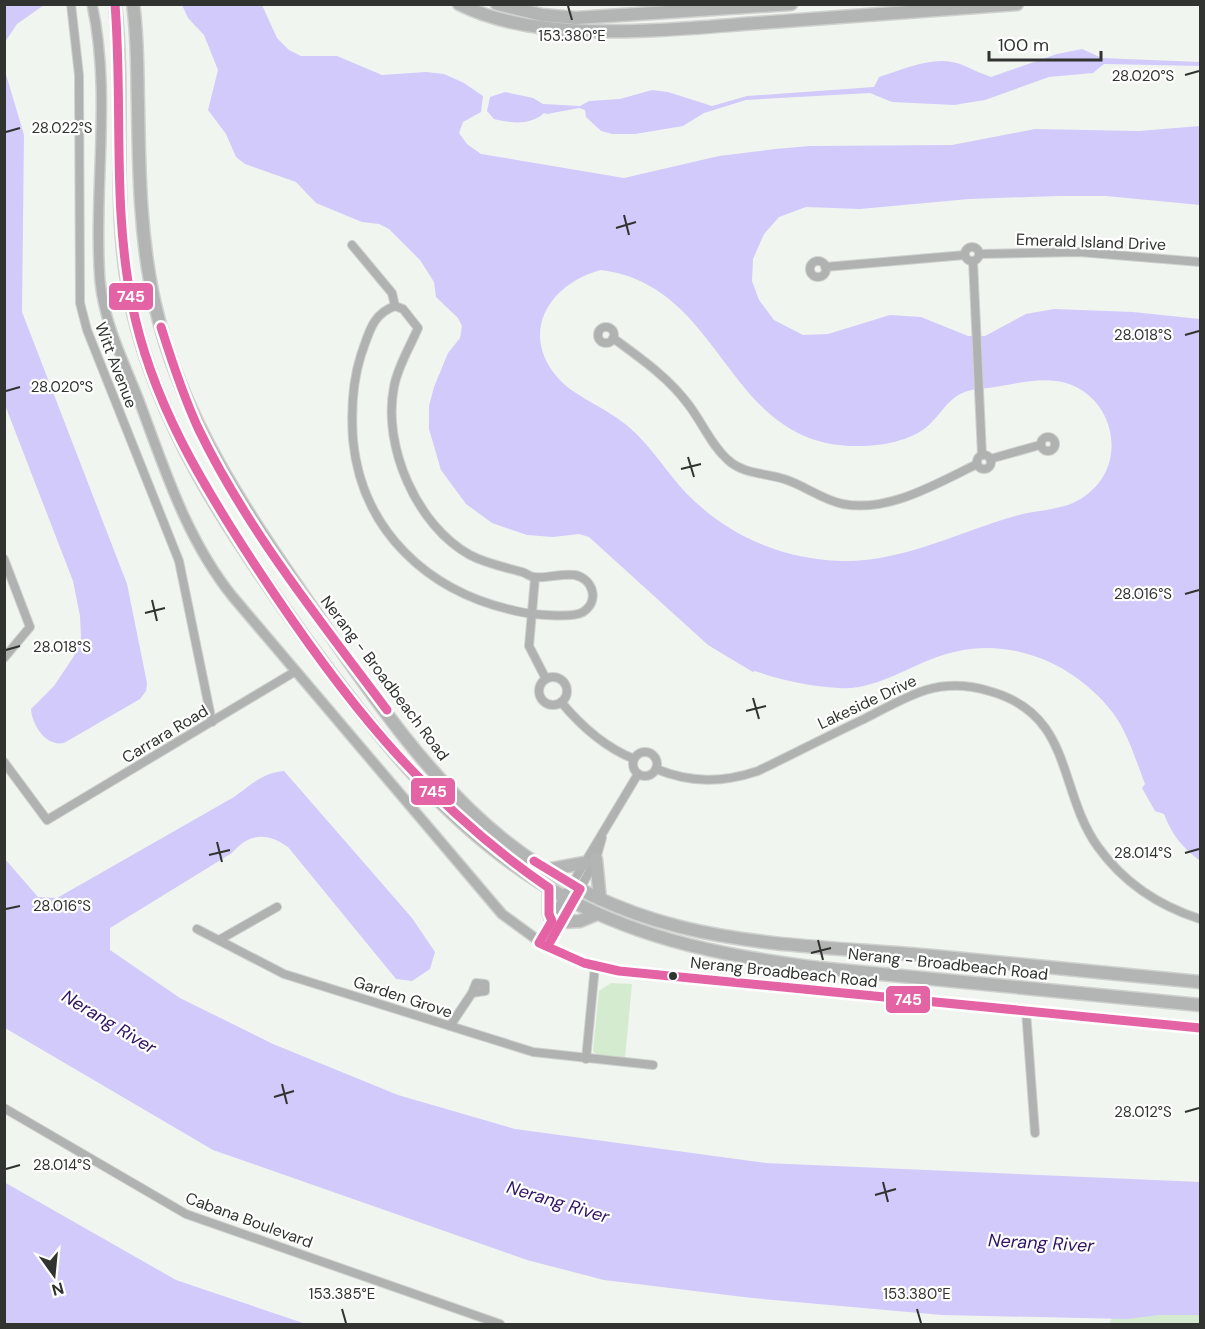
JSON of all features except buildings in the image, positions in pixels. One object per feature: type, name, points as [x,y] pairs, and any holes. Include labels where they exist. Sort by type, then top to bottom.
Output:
[{"type":"main road","name":"Nerang - Broadbeach Road","points":[[115,4],[120,212],[126,270],[141,342],[177,435],[220,511],[281,604],[370,723],[432,794],[468,829],[507,860],[549,888],[597,914],[664,939],[762,960],[1200,1005]]},
{"type":"main road","name":"Nerang - Broadbeach Road","points":[[133,4],[140,182],[147,262],[162,335],[190,411],[214,458],[329,634],[425,762],[479,819],[546,870],[600,899],[658,922],[743,941],[1200,982]]},
{"type":"main road","points":[[459,4],[506,22],[564,29],[636,31],[1017,4]]},
{"type":"main road","points":[[505,6],[576,18],[791,4]]},
{"type":"main road","points":[[546,870],[590,861],[600,899]]},
{"type":"main road","points":[[549,888],[549,914],[556,922],[580,921],[597,914]]},
{"type":"street","name":"Witt Avenue","points":[[71,4],[79,75],[80,303],[87,330],[179,561],[212,722]]},
{"type":"street","name":"Nerang Broadbeach Road","points":[[92,4],[100,79],[100,284],[110,324],[197,546],[218,578],[490,902],[515,926],[543,945],[595,966],[1200,1028]]},
{"type":"street","points":[[505,6],[506,22]]},
{"type":"street","points":[[352,245],[392,293],[395,306]]},
{"type":"street","points":[[965,255],[972,247],[980,254],[978,259],[973,261]]},
{"type":"street","name":"Emerald Island Drive","points":[[980,254],[1079,252],[1200,262]]},
{"type":"street","points":[[825,267],[965,255],[973,261]]},
{"type":"street","points":[[973,261],[982,455]]},
{"type":"street","points":[[395,306],[404,309],[418,328],[394,386],[391,416],[400,464],[414,499],[441,530],[469,554],[535,578],[553,574],[577,576],[590,584],[594,594],[590,606],[581,614],[532,615],[506,609],[427,574],[402,550],[382,526],[365,495],[356,466],[351,411],[357,366],[370,330],[382,310],[395,306]]},
{"type":"street","points":[[613,338],[656,369],[673,386],[699,419],[719,452],[730,462],[747,471],[783,478],[842,504],[866,505],[925,490],[977,464]]},
{"type":"street","points":[[982,455],[990,459],[1040,445]]},
{"type":"street","points":[[982,455],[977,458],[977,464],[981,468],[986,468],[990,459]]},
{"type":"street","points":[[4,559],[30,627],[4,658]]},
{"type":"street","points":[[535,578],[529,646],[546,679]]},
{"type":"street","name":"Carrara Road","points":[[4,762],[47,820],[296,671]]},
{"type":"street","points":[[556,677],[564,683],[566,693],[561,702],[552,705],[540,696],[539,686],[546,679],[556,677]]},
{"type":"street","name":"Lakeside Drive","points":[[656,769],[692,779],[733,779],[758,771],[927,690],[961,686],[991,691],[1016,702],[1051,736],[1066,769],[1077,809],[1098,847],[1111,864],[1152,898],[1200,919]]},
{"type":"street","points":[[561,702],[584,727],[609,746],[634,759]]},
{"type":"street","points":[[641,753],[651,754],[657,761],[656,769],[647,776],[638,774],[633,767],[634,759],[641,753]]},
{"type":"street","points":[[543,945],[638,774]]},
{"type":"street","points":[[576,887],[603,834]]},
{"type":"street","points":[[219,940],[277,907]]},
{"type":"street","name":"Garden Grove","points":[[197,929],[284,974],[541,1054],[653,1065]]},
{"type":"street","points":[[586,1059],[595,966]]},
{"type":"street","points":[[450,1026],[472,993]]},
{"type":"street","points":[[1026,1011],[1035,1134]]},
{"type":"street","name":"Cabana Boulevard","points":[[4,1108],[186,1214],[500,1324]]},
{"type":"green space","points":[[611,983],[632,984],[625,1058],[599,1057],[593,1051],[599,991]]},
{"type":"green space","points":[[1200,1315],[1200,1324],[1109,1324],[1112,1318]]},
{"type":"water","points":[[5,4],[44,5],[17,24],[5,42]]},
{"type":"water","points":[[182,5],[262,5],[277,38],[289,50],[301,56],[337,56],[382,75],[426,72],[444,74],[464,83],[483,96],[481,112],[463,122],[459,133],[467,144],[481,154],[624,178],[719,156],[775,149],[810,146],[952,145],[1035,129],[1139,131],[1200,126],[1200,205],[1106,196],[1059,196],[969,199],[860,209],[806,207],[779,217],[764,234],[753,259],[752,281],[759,300],[774,320],[803,335],[828,334],[890,315],[921,317],[968,336],[985,336],[1026,314],[1054,309],[1133,312],[1200,319],[1200,861],[1178,840],[1164,814],[1155,811],[1142,788],[1145,784],[1127,738],[1113,713],[1079,679],[1059,667],[1037,657],[991,648],[967,649],[943,655],[879,682],[852,688],[807,684],[753,672],[708,645],[589,537],[579,534],[553,537],[527,535],[492,523],[466,504],[441,470],[429,429],[429,406],[434,387],[448,353],[460,338],[462,326],[458,318],[436,297],[434,282],[420,260],[389,229],[379,224],[362,222],[316,203],[296,182],[245,164],[236,157],[226,134],[208,110],[218,70],[204,35],[188,18]],"holes":[[[601,270],[643,282],[675,305],[702,333],[751,395],[779,422],[814,440],[859,446],[895,442],[928,426],[955,397],[962,393],[1022,382],[1056,381],[1082,391],[1096,402],[1105,416],[1110,433],[1111,450],[1108,467],[1099,483],[1077,501],[1052,509],[1015,516],[910,551],[888,556],[865,560],[820,559],[799,556],[758,543],[739,534],[704,509],[687,494],[638,435],[621,421],[565,385],[546,361],[541,345],[540,328],[545,313],[566,287],[582,277]]]},
{"type":"water","points":[[1082,49],[1102,58],[1200,62],[1200,66],[1104,64],[1093,73],[1049,77],[985,100],[954,105],[892,102],[870,93],[746,100],[704,113],[683,126],[635,134],[612,134],[601,131],[586,117],[585,110],[579,108],[544,113],[527,122],[507,122],[494,119],[487,111],[490,97],[505,92],[533,98],[543,104],[580,106],[589,101],[620,99],[652,90],[668,92],[712,106],[747,96],[874,87],[879,77],[922,64],[944,61],[954,62],[991,77],[1057,54]]},
{"type":"water","points":[[5,71],[24,135],[22,312],[127,584],[147,683],[146,691],[140,699],[64,743],[51,742],[41,733],[34,722],[31,709],[54,686],[74,656],[81,637],[80,616],[73,581],[5,405]]},
{"type":"water","name":"Nerang River","points":[[284,771],[412,918],[435,952],[430,969],[412,981],[396,979],[288,847],[266,837],[252,838],[238,846],[232,853],[110,928],[110,950],[180,998],[273,1044],[398,1095],[515,1129],[766,1163],[1200,1182],[1200,1315],[1160,1315],[1126,1319],[942,1315],[752,1298],[604,1280],[527,1260],[213,1150],[5,1028],[5,859],[38,897],[57,898],[234,797],[263,777]]},
{"type":"water","points":[[4,1182],[176,1280],[306,1324],[5,1324]]},
{"type":"transit line","name":"745","points":[[115,4],[120,192],[126,267],[141,339],[165,407],[198,472],[235,534],[286,612],[351,700],[422,781],[503,854],[549,888],[549,914],[552,921],[539,943],[584,963],[619,971],[1200,1028]]},
{"type":"transit line","name":"745","points":[[161,327],[193,417],[218,467],[286,574],[387,710]]},
{"type":"transit line","name":"745","points":[[534,861],[580,889],[550,942]]}]
